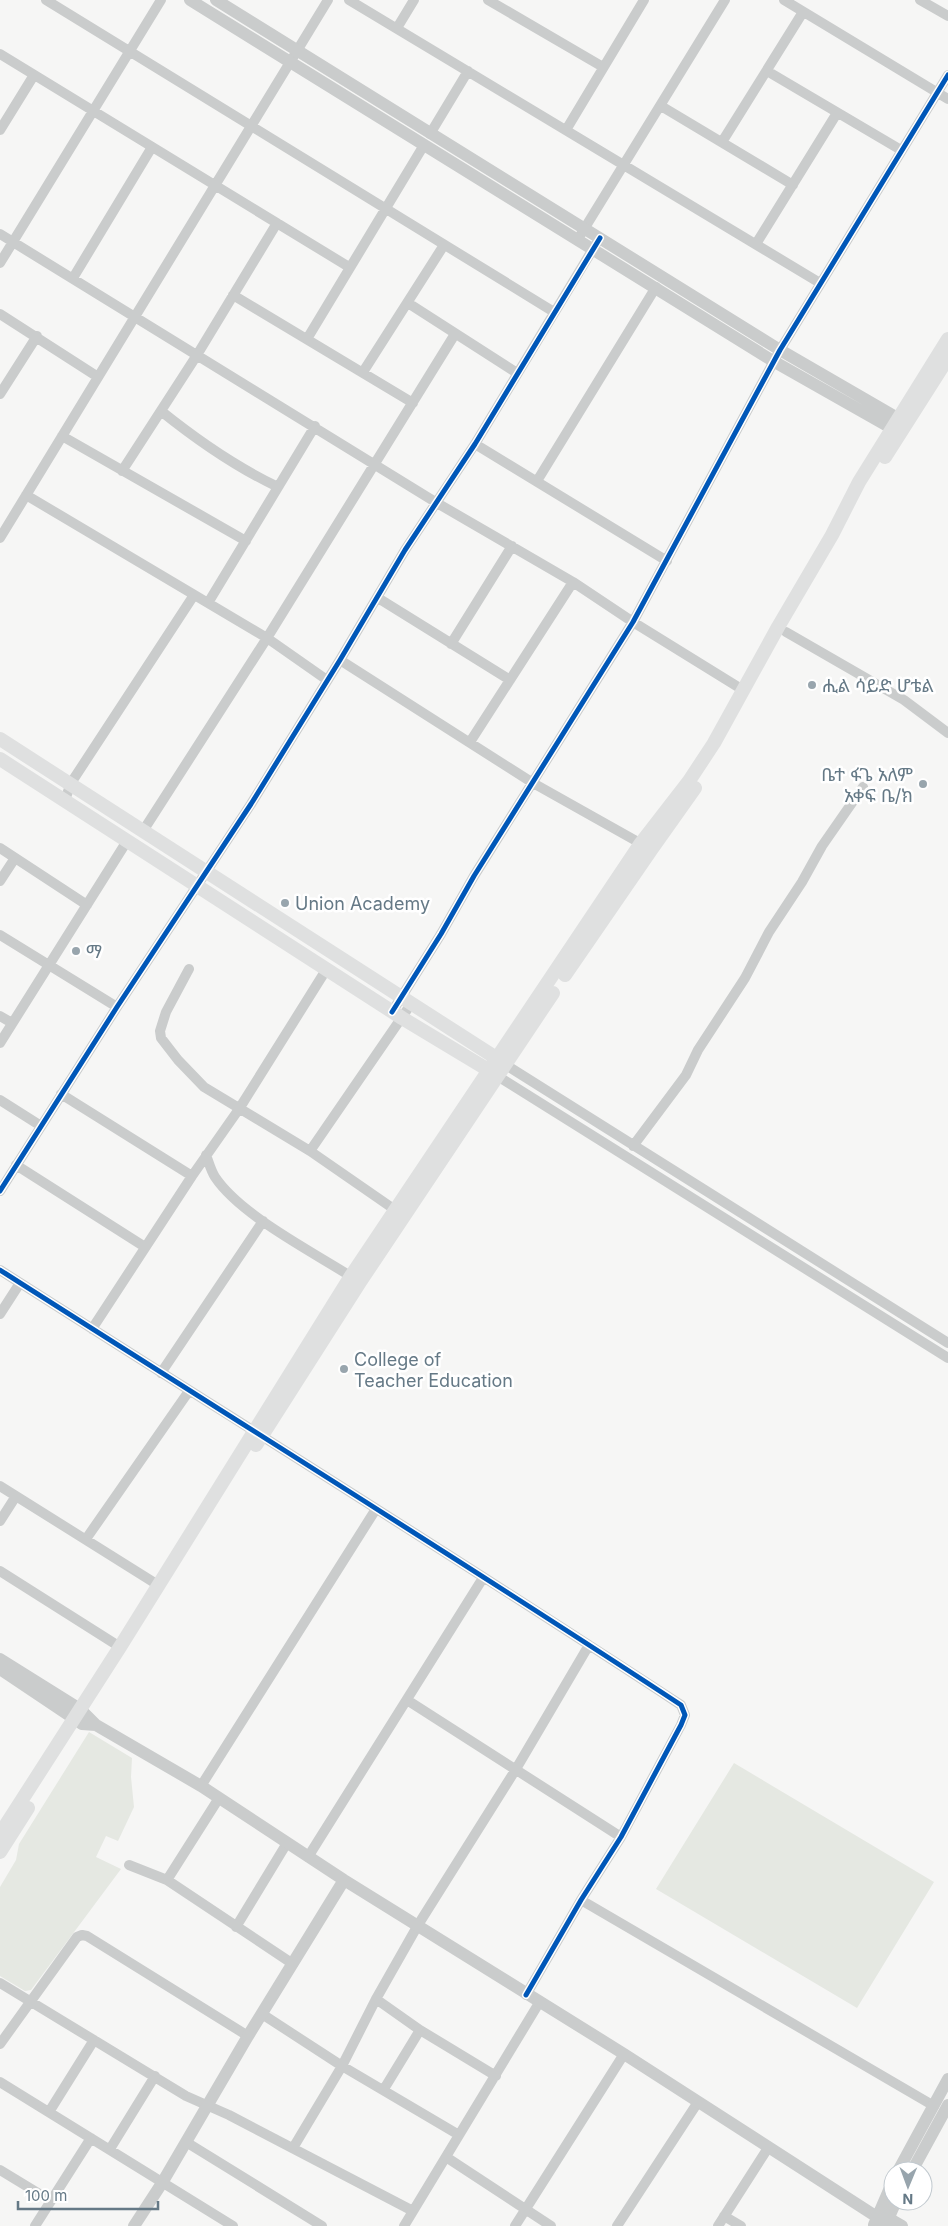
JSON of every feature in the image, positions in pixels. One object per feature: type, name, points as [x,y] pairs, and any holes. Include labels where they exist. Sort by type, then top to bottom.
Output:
[{"type":"main road","points":[[646,846],[722,748],[786,632],[840,540],[898,425],[948,338]]},
{"type":"main road","points":[[0,1852],[355,1279],[714,743],[832,536],[859,482],[898,425],[943,377],[948,358]]},
{"type":"main road","points":[[0,739],[406,1000],[498,1068]]},
{"type":"main road","points":[[0,759],[397,1015],[498,1068]]},
{"type":"main road","points":[[0,1834],[84,1718],[120,1646],[258,1433]]},
{"type":"street","points":[[46,0],[386,207],[554,312]]},
{"type":"street","points":[[0,263],[161,0]]},
{"type":"street","points":[[190,0],[294,56]]},
{"type":"street","points":[[210,12],[217,0],[294,56],[581,234],[656,287],[898,425]]},
{"type":"street","points":[[0,538],[250,125],[328,0]]},
{"type":"street","points":[[349,0],[820,283]]},
{"type":"street","points":[[397,28],[414,0]]},
{"type":"street","points":[[488,0],[603,67]]},
{"type":"street","points":[[566,130],[644,0]]},
{"type":"street","points":[[581,234],[725,0]]},
{"type":"street","points":[[784,0],[948,99]]},
{"type":"street","points":[[920,0],[948,16]]},
{"type":"street","points":[[722,142],[804,12]]},
{"type":"street","points":[[0,54],[349,267]]},
{"type":"street","points":[[307,339],[468,71]]},
{"type":"street","points":[[767,71],[901,150]]},
{"type":"street","points":[[0,130],[34,75]]},
{"type":"street","points":[[310,1151],[397,1015],[533,783],[633,622],[777,355],[948,75]]},
{"type":"street","points":[[661,106],[793,185]]},
{"type":"street","points":[[756,244],[837,114]]},
{"type":"street","points":[[73,278],[152,146]]},
{"type":"street","points":[[122,471],[197,355],[277,223]]},
{"type":"street","points":[[0,234],[315,426],[437,503],[573,582],[633,622],[743,690]]},
{"type":"street","points":[[363,372],[444,244]]},
{"type":"street","points":[[0,1191],[117,1007],[207,872],[328,680],[405,550],[475,444],[596,244]]},
{"type":"street","points":[[596,244],[777,355]]},
{"type":"street","points":[[537,481],[656,287]]},
{"type":"street","points":[[233,295],[414,402]]},
{"type":"street","points":[[408,303],[517,373]]},
{"type":"street","points":[[0,314],[37,336],[98,377]]},
{"type":"street","points":[[143,831],[267,638],[455,334]]},
{"type":"street","points":[[0,394],[37,336]]},
{"type":"street","points":[[161,411],[210,447],[260,479],[278,487]]},
{"type":"street","points":[[208,604],[315,426]]},
{"type":"street","points":[[62,436],[246,540]]},
{"type":"street","points":[[475,444],[667,561]]},
{"type":"street","points":[[26,495],[267,638],[328,680]]},
{"type":"street","points":[[451,644],[512,546]]},
{"type":"street","points":[[470,742],[573,582]]},
{"type":"street","points":[[65,800],[71,783],[194,595]]},
{"type":"street","points":[[378,598],[510,680]]},
{"type":"street","points":[[786,632],[904,700],[948,733]]},
{"type":"street","points":[[340,660],[533,783],[646,846]]},
{"type":"street","points":[[634,1146],[686,1075],[698,1050],[745,978],[762,944],[802,882],[822,846],[863,787]]},
{"type":"street","points":[[0,1042],[127,841]]},
{"type":"street","points":[[0,848],[87,905]]},
{"type":"street","points":[[0,881],[15,858]]},
{"type":"street","points":[[0,934],[117,1007]]},
{"type":"street","points":[[189,969],[166,1012],[160,1031],[161,1038],[178,1060],[204,1086],[310,1151],[399,1213]]},
{"type":"street","points":[[92,1329],[206,1155],[239,1109],[326,970]]},
{"type":"street","points":[[0,1016],[12,1023]]},
{"type":"street","points":[[498,1068],[634,1146],[948,1344],[946,1357],[498,1068]]},
{"type":"street","points":[[61,1094],[192,1176]]},
{"type":"street","points":[[0,1100],[41,1126]]},
{"type":"street","points":[[206,1155],[214,1176],[226,1190],[263,1221],[355,1279]]},
{"type":"street","points":[[16,1165],[146,1247]]},
{"type":"street","points":[[162,1373],[263,1221]]},
{"type":"street","points":[[0,1270],[258,1433],[482,1578],[589,1644],[681,1705],[685,1716],[621,1837],[581,1900],[526,1995]]},
{"type":"street","points":[[0,1314],[20,1283]]},
{"type":"street","points":[[86,1539],[189,1391]]},
{"type":"street","points":[[0,1486],[158,1585]]},
{"type":"street","points":[[0,1521],[16,1496]]},
{"type":"street","points":[[201,1786],[376,1509]]},
{"type":"street","points":[[0,1571],[120,1646]]},
{"type":"street","points":[[308,1857],[482,1578]]},
{"type":"street","points":[[293,2148],[342,2066],[376,1999],[418,1925],[516,1769],[589,1644]]},
{"type":"street","points":[[0,1659],[84,1718]]},
{"type":"street","points":[[0,1670],[201,1786],[344,1880],[526,1995],[624,2054],[881,2223],[902,2226]]},
{"type":"street","points":[[407,1700],[621,1837]]},
{"type":"street","points":[[167,1880],[219,1798]]},
{"type":"street","points":[[236,1927],[287,1843]]},
{"type":"street","points":[[129,1865],[167,1880],[292,1964]]},
{"type":"street","points":[[135,2226],[248,2036],[344,1880]]},
{"type":"street","points":[[581,1900],[934,2106]]},
{"type":"street","points":[[0,2044],[77,1937],[84,1935],[248,2036]]},
{"type":"street","points":[[0,1983],[186,2096],[230,2115],[413,2211]]},
{"type":"street","points":[[376,1999],[420,2030],[496,2076]]},
{"type":"street","points":[[404,2226],[539,2003]]},
{"type":"street","points":[[262,2014],[342,2066],[459,2134]]},
{"type":"street","points":[[384,2089],[420,2030]]},
{"type":"street","points":[[49,2112],[94,2040]]},
{"type":"street","points":[[515,2226],[624,2054]]},
{"type":"street","points":[[110,2150],[155,2076]]},
{"type":"street","points":[[904,2161],[948,2079]]},
{"type":"street","points":[[0,2082],[233,2226]]},
{"type":"street","points":[[617,2226],[698,2102]]},
{"type":"street","points":[[917,2161],[948,2105]]},
{"type":"street","points":[[35,2226],[91,2138]]},
{"type":"street","points":[[186,2142],[322,2226]]},
{"type":"street","points":[[718,2226],[768,2148]]},
{"type":"street","points":[[446,2157],[551,2226]]},
{"type":"street","points":[[0,2170],[51,2201]]},
{"type":"street","points":[[881,2223],[889,2211]]},
{"type":"street","points":[[724,2216],[741,2226]]},
{"type":"shaded area","points":[[89,1732],[132,1758],[131,1777],[134,1807],[118,1841],[106,1836],[96,1857],[121,1869],[31,1990],[25,1991],[0,1976],[0,1887],[16,1860],[19,1844]]},
{"type":"shaded area","points":[[734,1763],[934,1882],[857,2008],[656,1889]]},
{"type":"cycle path","points":[[392,1012],[441,934],[474,876],[633,622],[780,350],[948,75]]},
{"type":"cycle path","points":[[0,1191],[117,1007],[251,804],[405,550],[475,444],[600,238]]},
{"type":"cycle path","points":[[0,1270],[681,1705],[685,1715],[681,1725],[621,1837],[581,1900],[526,1995]]},
{"type":"place","name":"ሒል ሳይድ ሆቴል","points":[[812,685]]},
{"type":"place","name":"ቤተ ፋጌ አለም አቀፍ ቤ/ክ","points":[[923,784]]},
{"type":"place","name":"Union Academy","points":[[285,903]]},
{"type":"place","name":"ማ","points":[[76,951]]},
{"type":"place","name":"College of Teacher Education","points":[[344,1369]]}]
